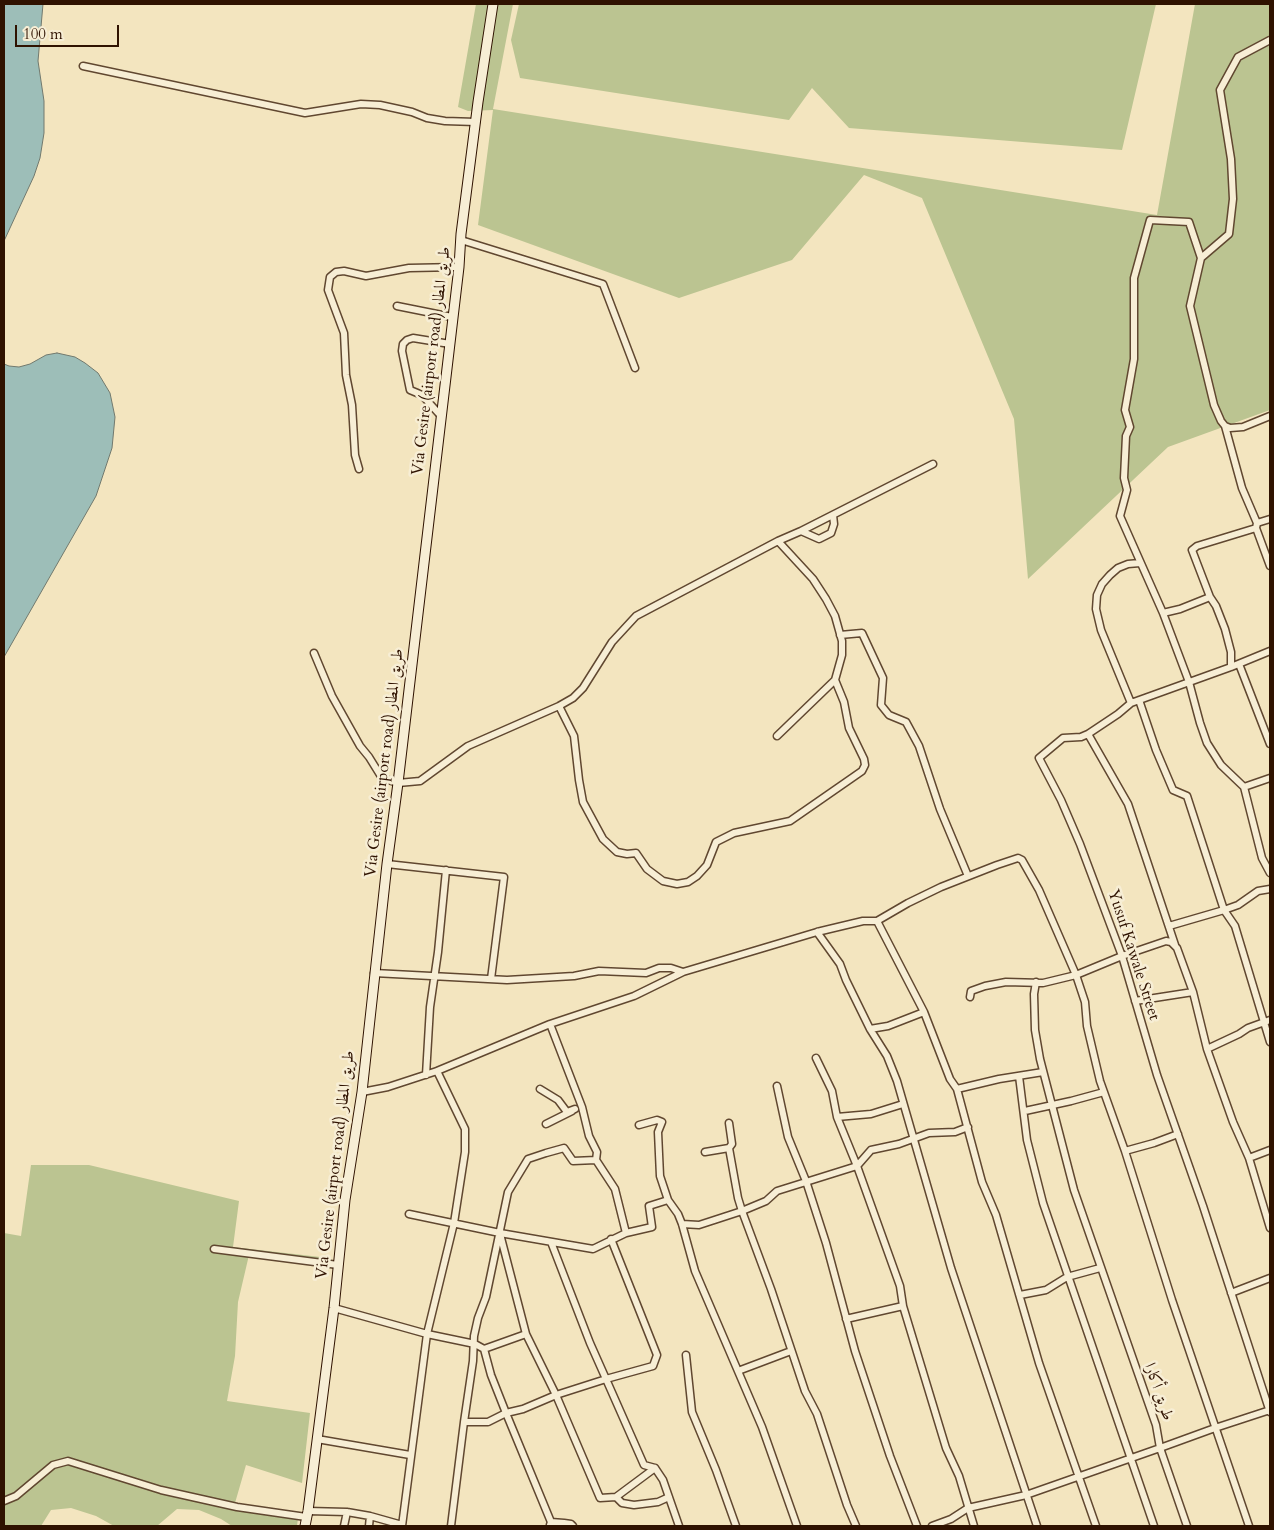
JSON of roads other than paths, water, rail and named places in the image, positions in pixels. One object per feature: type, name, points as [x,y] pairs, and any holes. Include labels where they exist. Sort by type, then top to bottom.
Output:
[{"type":"main road","name":"Via Gesire (airport road) طريق المطار","points":[[306,1518],[334,1308],[345,1200],[362,1092],[374,973],[461,240],[493,4]]},
{"type":"street","points":[[1202,258],[1229,234],[1233,199],[1230,158],[1220,90],[1238,57],[1270,40]]},
{"type":"street","points":[[83,66],[305,113],[361,104],[380,105],[412,112],[427,118],[476,122]]},
{"type":"street","points":[[1270,566],[1257,525],[1242,488],[1225,426],[1214,405],[1190,306],[1202,258],[1189,222],[1150,220],[1134,278],[1134,359],[1125,410],[1130,427],[1126,436],[1124,478],[1127,490],[1120,516],[1163,613],[1189,682],[1207,743],[1221,765],[1244,787],[1262,858],[1270,873]]},
{"type":"street","points":[[461,240],[603,284],[635,368]]},
{"type":"street","points":[[359,469],[355,455],[352,405],[346,375],[344,333],[328,290],[330,277],[336,272],[366,276],[409,268],[459,267]]},
{"type":"street","points":[[397,306],[452,317]]},
{"type":"street","points":[[441,416],[422,395],[410,390],[402,351],[403,344],[413,338],[450,344]]},
{"type":"street","points":[[1225,426],[1230,428],[1243,427],[1270,416]]},
{"type":"street","points":[[314,653],[332,696],[360,746],[382,778],[398,782],[420,781],[468,746],[573,698],[583,688],[612,642],[636,616],[778,541],[933,464]]},
{"type":"street","points":[[801,531],[819,539],[831,533],[834,524],[833,515]]},
{"type":"street","points":[[1231,668],[1231,652],[1225,629],[1216,606],[1210,597],[1192,550],[1197,546],[1270,519]]},
{"type":"street","points":[[777,736],[835,680],[842,655],[836,616],[813,578],[778,541]]},
{"type":"street","points":[[1131,703],[1101,630],[1096,609],[1097,595],[1102,584],[1110,575],[1118,568],[1128,564],[1140,563]]},
{"type":"street","points":[[1163,613],[1180,609],[1210,597]]},
{"type":"street","points":[[840,635],[862,633],[883,678],[881,705],[889,715],[906,722],[919,746],[940,809],[968,876]]},
{"type":"street","name":"Yusuf Kawale Street","points":[[1270,651],[1231,668],[1131,703],[1088,734],[1081,737],[1064,738],[1039,758],[1061,800],[1080,844],[1122,956],[1157,1075],[1248,1339],[1270,1411]]},
{"type":"street","points":[[1239,664],[1270,744]]},
{"type":"street","points":[[559,706],[574,736],[578,780],[583,802],[603,840],[617,852],[627,854],[636,852],[648,869],[663,881],[677,884],[688,882],[697,876],[707,865],[716,842],[734,833],[790,821],[862,771],[865,765],[864,760],[850,728],[844,702],[835,680]]},
{"type":"street","points":[[1139,700],[1156,750],[1173,790],[1187,796],[1224,910],[1235,926],[1267,1021],[1270,1042]]},
{"type":"street","points":[[1088,734],[1128,804],[1176,948],[1193,992],[1207,1049],[1233,1122],[1249,1158],[1270,1228]]},
{"type":"street","points":[[1244,787],[1270,778]]},
{"type":"street","points":[[362,1092],[388,1087],[437,1071],[550,1024],[634,996],[683,972],[817,932],[863,921],[877,922],[908,903],[968,876],[1018,858],[1022,860],[1039,890],[1076,975],[1085,1002],[1087,1026],[1104,1092],[1125,1150],[1172,1300],[1249,1526]]},
{"type":"street","points":[[387,864],[504,877],[491,979]]},
{"type":"street","points":[[426,1075],[430,1007],[444,906],[446,870]]},
{"type":"street","points":[[1169,926],[1238,906],[1258,891],[1270,889]]},
{"type":"street","points":[[877,922],[924,1012],[950,1079],[957,1089],[982,1182],[992,1203],[1039,1363],[1096,1526]]},
{"type":"street","points":[[817,932],[840,964],[846,980],[897,1081],[902,1104],[951,1268],[1037,1526]]},
{"type":"street","points":[[970,997],[971,991],[985,986],[1006,982],[1043,983],[1076,975],[1122,956],[1166,941],[1172,942],[1176,948]]},
{"type":"street","points":[[374,973],[507,980],[566,976],[599,971],[646,972],[659,968],[671,968],[683,972]]},
{"type":"street","name":"طريق أكارا","points":[[1036,982],[1034,994],[1035,1030],[1050,1105],[1074,1190],[1156,1425],[1160,1448],[1187,1526]]},
{"type":"street","points":[[1135,1001],[1193,992]]},
{"type":"street","points":[[870,1029],[888,1026],[924,1012]]},
{"type":"street","points":[[1207,1049],[1248,1028],[1267,1021]]},
{"type":"street","points":[[550,1024],[582,1107],[589,1136],[597,1152],[596,1160],[615,1189],[626,1233]]},
{"type":"street","points":[[816,1058],[832,1091],[837,1117],[857,1166],[900,1286],[903,1306],[946,1448],[959,1476],[974,1526]]},
{"type":"street","points":[[4,1501],[16,1496],[52,1465],[68,1461],[161,1490],[237,1507],[306,1518],[347,1512],[370,1516],[402,1526],[427,1334],[454,1223],[465,1152],[465,1128],[437,1071]]},
{"type":"street","points":[[957,1089],[1043,1072]]},
{"type":"street","points":[[1019,1076],[1025,1111],[1027,1140],[1034,1173],[1154,1526]]},
{"type":"street","points":[[777,1086],[788,1137],[806,1181],[826,1243],[855,1351],[890,1456],[917,1526]]},
{"type":"street","points":[[540,1089],[558,1100],[567,1112],[582,1107]]},
{"type":"street","points":[[1025,1111],[1104,1092]]},
{"type":"street","points":[[837,1117],[871,1114],[902,1104]]},
{"type":"street","points":[[546,1124],[575,1109]]},
{"type":"street","points":[[639,1125],[657,1120],[662,1122],[658,1132],[660,1176],[668,1200],[678,1214],[682,1224],[695,1271],[762,1427],[796,1526]]},
{"type":"street","points":[[729,1123],[732,1144],[729,1148],[742,1211],[771,1288],[804,1391],[817,1414],[847,1505],[856,1526]]},
{"type":"street","points":[[682,1224],[699,1225],[742,1211],[766,1201],[777,1191],[857,1166],[871,1150],[930,1133],[955,1132],[968,1127]]},
{"type":"street","points":[[1125,1150],[1154,1143],[1178,1134]]},
{"type":"street","points":[[451,1526],[475,1344],[474,1336],[486,1297],[508,1192],[528,1160],[564,1148],[573,1161],[596,1160]]},
{"type":"street","points":[[705,1152],[729,1148]]},
{"type":"street","points":[[1249,1158],[1270,1150]]},
{"type":"street","points":[[409,1214],[500,1233],[593,1249],[626,1233],[652,1227],[649,1206],[668,1200]]},
{"type":"street","points":[[500,1233],[526,1334],[556,1395],[600,1498],[616,1497],[655,1468]]},
{"type":"street","points":[[464,1422],[488,1422],[506,1413],[523,1409],[556,1395],[653,1366],[657,1355],[611,1239]]},
{"type":"street","points":[[551,1242],[590,1343],[644,1465],[655,1468],[663,1480],[680,1526]]},
{"type":"street","points":[[214,1249],[338,1265]]},
{"type":"street","points":[[1020,1295],[1046,1290],[1068,1277],[1100,1268]]},
{"type":"street","points":[[1231,1293],[1270,1278]]},
{"type":"street","points":[[846,1319],[903,1306]]},
{"type":"street","points":[[334,1308],[427,1334],[475,1344],[484,1349],[491,1375],[551,1524],[571,1524],[573,1526]]},
{"type":"street","points":[[484,1349],[526,1334]]},
{"type":"street","points":[[738,1371],[790,1351]]},
{"type":"street","points":[[686,1355],[692,1412],[716,1470],[736,1526]]},
{"type":"street","points":[[932,1526],[951,1519],[968,1508],[1026,1494],[1215,1428],[1270,1411]]},
{"type":"street","points":[[317,1439],[410,1454]]},
{"type":"street","points":[[616,1497],[622,1503],[634,1505],[658,1502],[669,1497]]},
{"type":"street","points":[[344,1526],[347,1512]]},
{"type":"street","points":[[369,1526],[370,1516]]},
{"type":"water","points":[[4,4],[43,4],[38,61],[44,101],[44,133],[40,158],[34,176],[4,241]]},
{"type":"water","points":[[57,353],[75,357],[85,363],[98,373],[110,393],[115,417],[112,448],[96,496],[4,657],[4,364],[19,367],[30,364],[46,355]]}]
